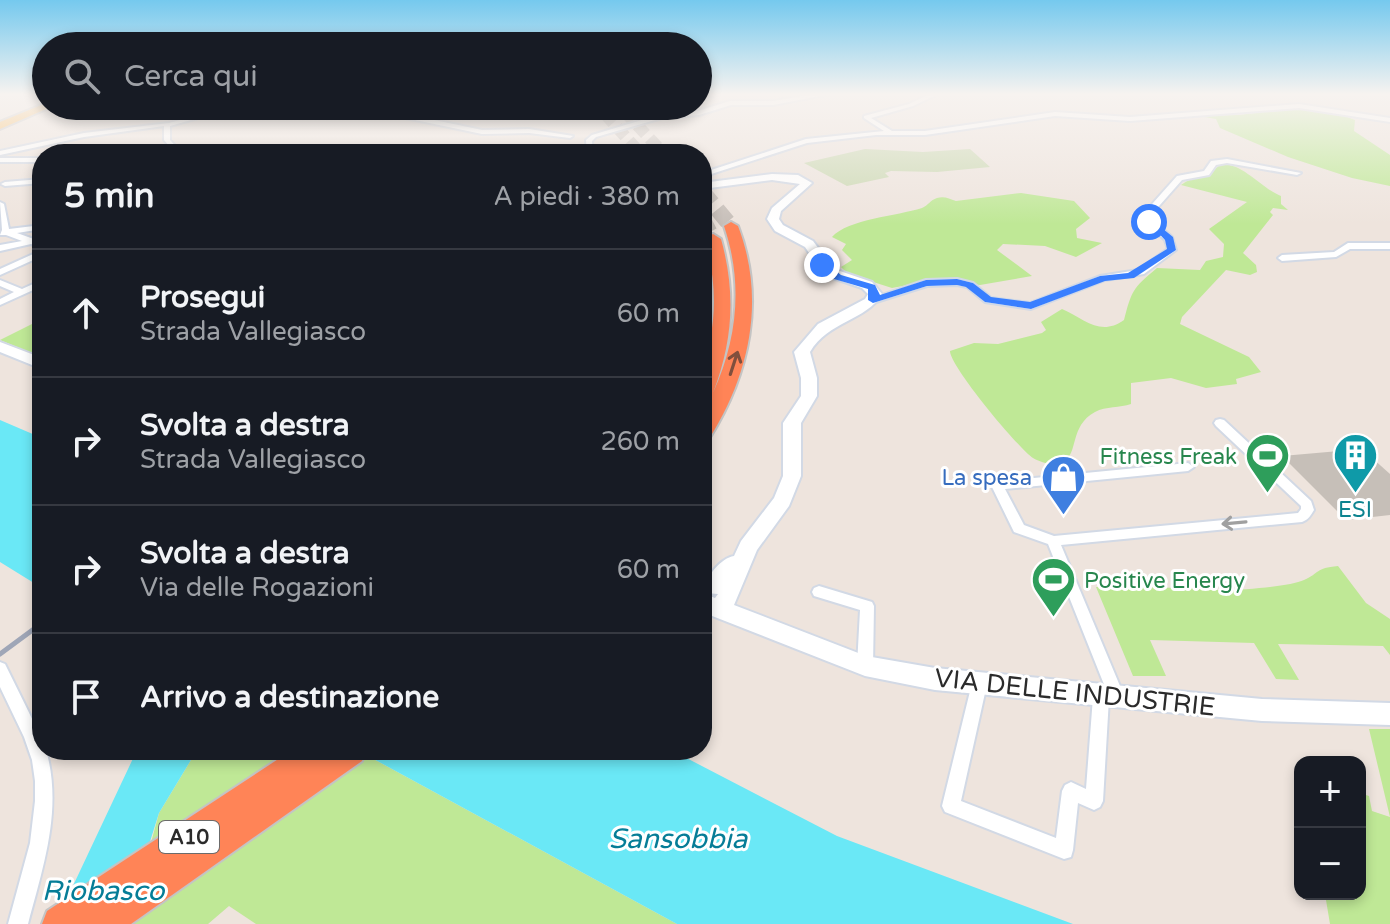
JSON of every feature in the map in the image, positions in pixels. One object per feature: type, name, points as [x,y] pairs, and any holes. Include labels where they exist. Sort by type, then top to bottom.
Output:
[{"type":"highway","points":[[712,413],[731,374],[744,324],[743,268],[731,226]]},
{"type":"highway","points":[[712,371],[724,311],[723,276],[713,239]]},
{"type":"highway","name":"A10","points":[[60,924],[304,760]]},
{"type":"highway","name":"A10","points":[[100,924],[337,760]]},
{"type":"street","points":[[42,144],[74,137]]},
{"type":"street","points":[[712,172],[791,144],[849,137]]},
{"type":"street","points":[[0,153],[32,146]]},
{"type":"street","points":[[0,160],[32,160]]},
{"type":"street","points":[[712,594],[782,501],[792,476],[792,423],[809,396],[809,378],[802,352],[810,337],[823,326],[873,300],[926,283],[957,282],[970,285],[988,300],[1031,306],[1103,278],[1141,272],[1172,250],[1169,239],[1149,222],[1148,214],[1180,178],[1206,173],[1214,163],[1227,161],[1297,173]]},
{"type":"street","points":[[712,185],[785,176],[801,179],[806,183],[803,188],[776,210],[773,219],[779,228],[809,244],[829,272],[871,287],[875,294],[873,300]]},
{"type":"street","points":[[2,183],[32,182]]},
{"type":"street","points":[[0,204],[3,232]]},
{"type":"street","points":[[3,232],[32,228]]},
{"type":"street","points":[[3,232],[32,241]]},
{"type":"street","points":[[0,248],[32,244]]},
{"type":"street","points":[[1282,258],[1336,254],[1348,246],[1390,246]]},
{"type":"street","points":[[0,272],[32,258]]},
{"type":"street","points":[[0,283],[22,292]]},
{"type":"street","points":[[0,302],[32,288]]},
{"type":"street","points":[[0,347],[32,360]]},
{"type":"street","points":[[1188,467],[997,485],[1019,528],[1053,541],[1302,517],[1308,510],[1274,471],[1220,423]]},
{"type":"street","points":[[979,684],[951,806],[1064,850],[1071,791],[1094,801],[1109,698],[1053,541]]},
{"type":"street","points":[[819,592],[867,606],[865,666]]},
{"type":"street","name":"VIA DELLE INDUSTRIE","points":[[712,594],[769,626],[865,666],[979,684],[1109,698],[1262,710],[1390,714]]},
{"type":"street","points":[[0,669],[32,741]]},
{"type":"street","points":[[18,924],[41,837],[44,800],[40,760]]},
{"type":"green space","points":[[1241,137],[1363,137],[1390,155],[1390,186],[1352,178],[1288,157]]},
{"type":"green space","points":[[865,149],[923,152],[970,149],[990,167],[937,172],[891,171],[885,173],[889,177],[847,186],[804,163]]},
{"type":"green space","points":[[1221,164],[1237,167],[1281,196],[1281,204],[1288,210],[1273,208],[1270,212],[1273,215],[1243,253],[1256,265],[1257,272],[1250,275],[1226,270],[1182,317],[1180,324],[1249,357],[1261,372],[1236,379],[1237,384],[1206,388],[1171,378],[1131,383],[1131,404],[1099,410],[1087,418],[1081,425],[1071,453],[1063,462],[1048,463],[1033,458],[986,406],[950,351],[974,343],[998,344],[1042,333],[1046,330],[1041,322],[1062,309],[1093,325],[1115,325],[1124,320],[1134,291],[1157,268],[1200,270],[1206,261],[1223,257],[1224,244],[1209,229],[1247,202],[1181,185]]},
{"type":"green space","points":[[1021,193],[1074,201],[1090,218],[1076,229],[1077,238],[1102,243],[1076,257],[1045,246],[1003,244],[997,250],[1032,276],[980,285],[935,280],[892,288],[848,274],[841,267],[852,260],[842,250],[846,244],[832,237],[849,226],[922,208],[937,198],[956,201]]},
{"type":"green space","points":[[32,324],[32,353],[0,340]]},
{"type":"green space","points":[[1338,566],[1366,603],[1390,619],[1390,655],[1383,646],[1278,644],[1299,680],[1276,679],[1254,643],[1150,640],[1166,676],[1133,676],[1096,587],[1250,589],[1295,583],[1321,569]]},
{"type":"green space","points":[[1369,729],[1390,729],[1390,817]]},
{"type":"green space","points":[[191,760],[375,760],[677,924],[256,924],[229,906],[208,924],[129,924],[159,813]]},
{"type":"green space","points":[[1366,795],[1369,796],[1372,811],[1390,817],[1390,924],[1330,924],[1326,900],[1366,900]]},
{"type":"water","points":[[0,420],[32,434],[32,582],[0,562]]},
{"type":"water","name":"Riobasco","points":[[132,760],[191,760],[159,813],[124,924],[55,924]]},
{"type":"water","name":"Sansobbia","points":[[375,760],[690,760],[837,836],[1073,924],[677,924]]},
{"type":"building","name":"ESI","points":[[1362,449],[1390,474],[1390,515],[1346,520],[1282,456]]},
{"type":"tunnel","points":[[626,137],[632,144]]},
{"type":"tunnel","points":[[648,137],[655,144]]},
{"type":"tunnel","points":[[712,203],[731,226]]},
{"type":"railway","points":[[0,654],[32,630]]},
{"type":"place","name":"Fitness Freak","points":[[1268,495]]},
{"type":"place","name":"ESI","points":[[1355,495]]},
{"type":"place","name":"La spesa","points":[[1063,516]]},
{"type":"place","name":"Positive Energy","points":[[1053,619]]},
{"type":"route","points":[[822,265],[838,277],[871,287],[875,294],[873,300],[881,300],[926,283],[957,282],[970,285],[988,300],[1031,306],[1084,288],[1103,278],[1141,272],[1163,258],[1172,250],[1169,239],[1149,222]]}]
